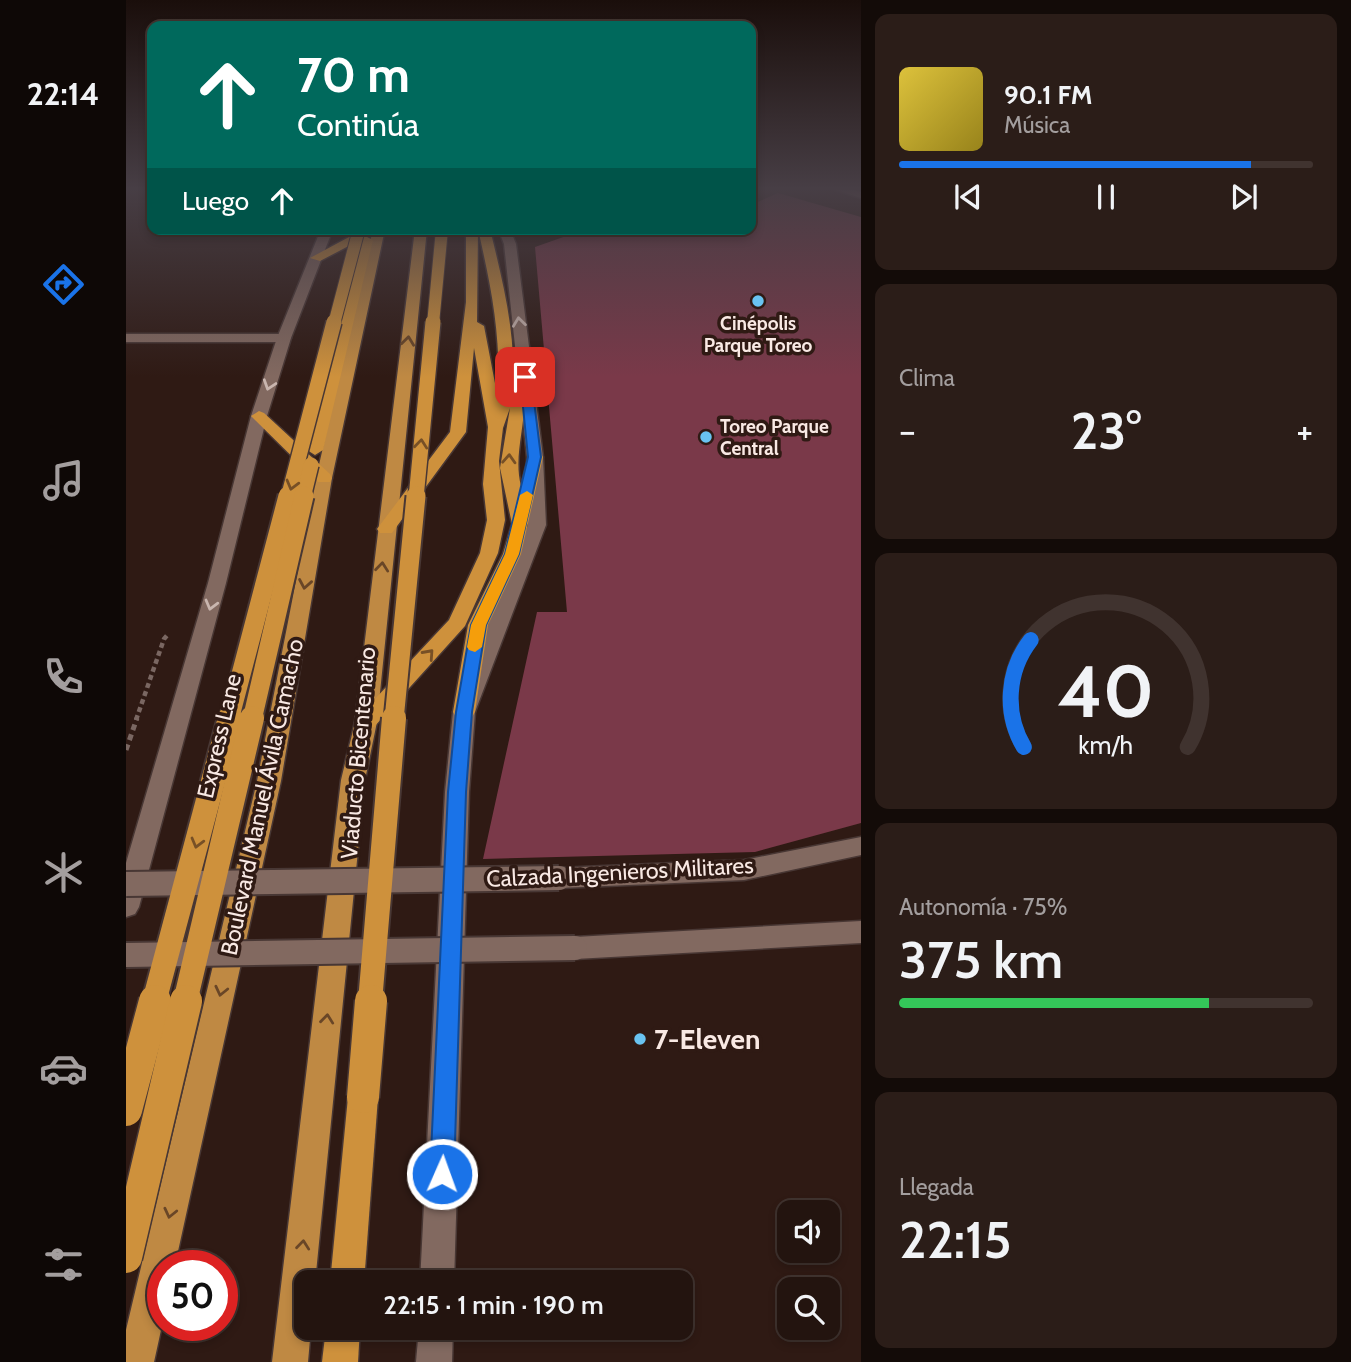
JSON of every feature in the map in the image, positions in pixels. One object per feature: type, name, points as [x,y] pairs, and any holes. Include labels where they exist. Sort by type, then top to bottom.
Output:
[{"type":"highway","points":[[316,258],[330,251]]},
{"type":"highway","points":[[126,1110],[353,251]]},
{"type":"highway","name":"Express Lane","points":[[126,1257],[308,478],[366,251]]},
{"type":"highway","name":"Boulevard Manuel Ávila Camacho","points":[[135,1362],[269,781],[324,478],[374,251]]},
{"type":"highway","points":[[290,1362],[353,780],[366,722],[418,251]]},
{"type":"highway","name":"Viaducto Bicentenario","points":[[348,1270],[390,766],[440,251]]},
{"type":"highway","points":[[386,529],[458,432],[472,302],[472,251]]},
{"type":"highway","points":[[489,251],[519,403],[510,441],[508,468],[521,524]]},
{"type":"highway","points":[[366,722],[457,622],[489,553],[496,520],[491,484],[495,428],[472,302]]},
{"type":"highway","points":[[495,428],[505,402],[507,352]]},
{"type":"highway","points":[[259,416],[324,478]]},
{"type":"highway","points":[[464,712],[478,625],[512,554],[535,457]]},
{"type":"highway","points":[[340,1362],[342,1340]]},
{"type":"main road","points":[[126,907],[217,583],[259,416],[284,338],[319,251]]},
{"type":"main road","points":[[439,1270],[457,792],[464,712],[537,525],[535,457],[511,251]]},
{"type":"main road","points":[[126,338],[284,338]]},
{"type":"main road","name":"Calzada Ingenieros Militares","points":[[126,884],[559,878],[744,870],[861,846]]},
{"type":"main road","points":[[126,955],[575,948],[861,932]]},
{"type":"main road","points":[[434,1362],[435,1340]]},
{"type":"building","name":"Toreo Parque Central","points":[[535,251],[861,251],[861,823],[755,852],[483,859],[537,612],[567,612]]},
{"type":"slow traffic","points":[[475,647],[478,625],[512,554],[527,495]]},
{"type":"place","name":"Cinépolis Parque Toreo","points":[[758,301]]},
{"type":"place","name":"Toreo Parque Central","points":[[706,437]]},
{"type":"place","name":"7-Eleven","points":[[640,1039]]},
{"type":"route","points":[[442,1174],[457,792],[464,712],[478,625],[512,554],[535,457],[525,377]]}]
